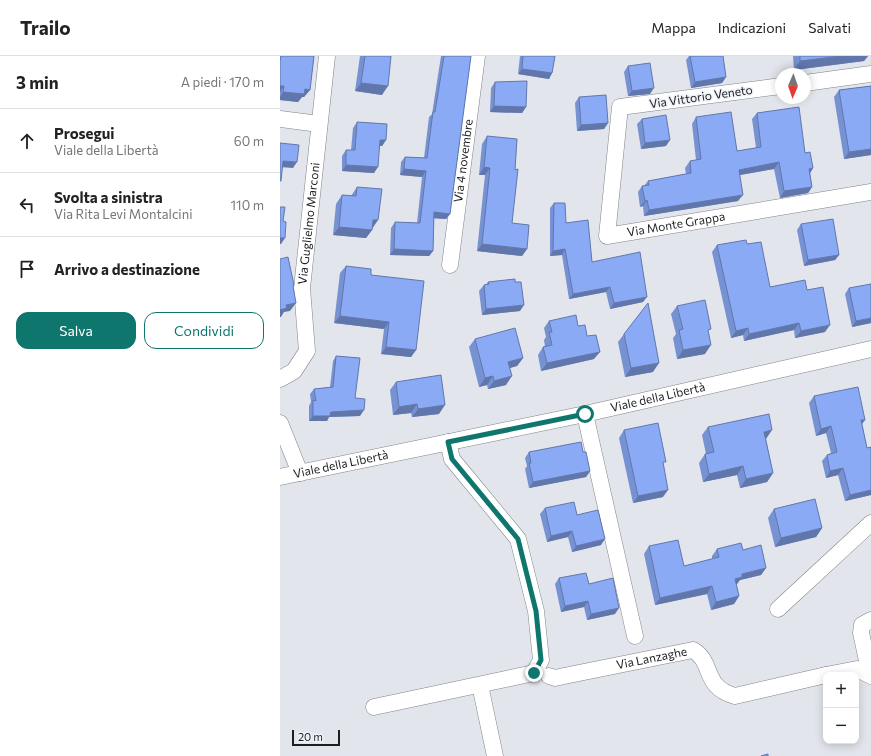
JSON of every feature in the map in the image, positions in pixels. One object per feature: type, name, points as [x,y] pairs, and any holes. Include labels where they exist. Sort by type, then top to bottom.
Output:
[{"type":"street","name":"Via Guglielmo Marconi","points":[[280,379],[294,371],[307,351],[302,288],[327,56]]},
{"type":"street","name":"Via 4 novembre","points":[[450,265],[478,56]]},
{"type":"street","points":[[811,82],[871,74]]},
{"type":"street","name":"Via Vittorio Veneto","points":[[620,107],[775,87]]},
{"type":"street","name":"Via Monte Grappa","points":[[620,107],[607,236],[871,192]]},
{"type":"street","points":[[280,119],[319,124]]},
{"type":"street","name":"Viale della Libertà","points":[[280,477],[585,414],[871,349]]},
{"type":"street","points":[[585,414],[635,636]]},
{"type":"street","points":[[280,423],[300,473]]},
{"type":"street","points":[[448,442],[452,459],[518,539],[536,611],[542,675]]},
{"type":"street","points":[[778,609],[871,523]]},
{"type":"street","name":"Via Lanzaghe","points":[[871,620],[862,625],[861,633],[871,675]]},
{"type":"street","name":"Via Lanzaghe","points":[[374,707],[480,685],[542,675],[555,678],[693,650],[701,656],[710,679],[715,685],[727,694],[735,696],[823,676]]},
{"type":"street","name":"Via Lanzaghe","points":[[842,672],[857,669],[871,675]]},
{"type":"street","points":[[480,685],[495,756]]},
{"type":"building","points":[[281,56],[314,56],[310,90],[305,89],[304,94],[283,92],[284,86],[280,86]]},
{"type":"building","points":[[365,56],[391,56],[388,86],[361,83]]},
{"type":"building","points":[[444,56],[471,56],[450,214],[434,212],[433,251],[394,249],[395,222],[420,223],[426,171],[404,169],[405,157],[427,158],[433,112],[435,112]]},
{"type":"building","points":[[523,56],[555,56],[552,73],[522,69]]},
{"type":"building","points":[[690,56],[723,56],[726,77],[695,82]]},
{"type":"building","points":[[800,56],[841,56],[800,61]]},
{"type":"building","points":[[650,63],[654,88],[632,91],[628,66]]},
{"type":"building","points":[[527,81],[526,107],[494,106],[495,82]]},
{"type":"building","points":[[871,86],[871,149],[849,152],[839,90]]},
{"type":"building","points":[[606,95],[608,123],[581,125],[579,97]]},
{"type":"building","points":[[799,107],[805,153],[810,152],[813,168],[809,169],[812,187],[784,191],[779,162],[739,170],[743,195],[649,210],[647,200],[645,201],[642,186],[649,185],[648,181],[691,173],[690,161],[701,159],[696,117],[731,112],[737,151],[761,147],[757,113]]},
{"type":"building","points":[[666,115],[670,140],[645,143],[642,119]]},
{"type":"building","points":[[357,122],[387,124],[386,140],[380,140],[378,167],[346,165],[346,150],[355,150]]},
{"type":"building","points":[[487,136],[517,139],[515,170],[518,169],[512,223],[529,225],[527,249],[482,244],[490,168],[484,167]]},
{"type":"building","points":[[280,143],[299,145],[297,162],[283,161],[281,181],[280,181]]},
{"type":"building","points":[[357,187],[382,189],[378,220],[373,220],[372,230],[339,227],[342,195],[356,196]]},
{"type":"building","points":[[554,203],[565,203],[566,223],[588,220],[592,262],[640,252],[647,297],[614,303],[610,287],[573,294],[565,249],[553,251]]},
{"type":"building","points":[[280,207],[285,207],[283,221],[286,222],[285,238],[280,238]]},
{"type":"building","points":[[833,219],[839,255],[808,260],[801,224]]},
{"type":"building","points":[[746,240],[747,244],[761,242],[770,287],[805,280],[807,290],[823,287],[830,325],[801,331],[799,323],[749,334],[748,328],[736,331],[717,245]]},
{"type":"building","points":[[288,257],[296,303],[286,305],[287,308],[280,310],[280,259]]},
{"type":"building","points":[[346,266],[371,269],[371,275],[424,281],[416,350],[386,347],[389,322],[340,316]]},
{"type":"building","points":[[515,279],[515,282],[521,282],[524,305],[486,309],[484,285],[489,284],[488,282]]},
{"type":"building","points":[[871,284],[871,318],[856,321],[849,288]]},
{"type":"building","points":[[705,300],[711,329],[708,330],[711,345],[683,350],[679,330],[683,329],[677,306]]},
{"type":"building","points":[[648,303],[659,363],[631,368],[624,334]]},
{"type":"building","points":[[576,315],[578,326],[585,325],[587,336],[596,335],[600,352],[547,363],[543,347],[552,345],[549,332],[552,332],[549,321]]},
{"type":"building","points":[[515,328],[523,358],[508,362],[512,376],[494,381],[493,376],[485,378],[475,339]]},
{"type":"building","points":[[336,356],[360,358],[355,398],[365,399],[364,410],[331,412],[330,416],[313,416],[313,400],[316,401],[314,389],[333,387]]},
{"type":"building","points":[[441,375],[445,405],[418,409],[417,404],[399,407],[396,382]]},
{"type":"building","points":[[858,387],[865,420],[861,420],[867,448],[871,447],[871,490],[850,495],[843,468],[830,471],[827,455],[837,452],[831,426],[821,429],[814,396]]},
{"type":"building","points":[[769,414],[772,430],[764,432],[773,473],[746,479],[743,466],[709,474],[705,454],[714,452],[708,427]]},
{"type":"building","points":[[658,423],[666,462],[663,462],[668,490],[638,496],[624,430]]},
{"type":"building","points":[[581,442],[583,452],[586,452],[590,471],[533,482],[529,463],[531,463],[529,452]]},
{"type":"building","points":[[815,499],[822,528],[781,538],[774,509]]},
{"type":"building","points":[[574,502],[577,515],[598,510],[605,539],[576,546],[572,531],[551,536],[545,508]]},
{"type":"building","points":[[678,540],[684,566],[719,557],[717,549],[741,543],[743,550],[761,545],[766,568],[742,574],[742,577],[735,579],[739,596],[716,602],[712,586],[660,598],[649,546]]},
{"type":"building","points":[[586,573],[589,584],[613,578],[619,608],[591,614],[588,601],[565,606],[559,578]]},
{"type":"route","points":[[534,673],[541,660],[536,611],[518,539],[467,475],[452,459],[450,456],[448,442],[585,414]]}]
